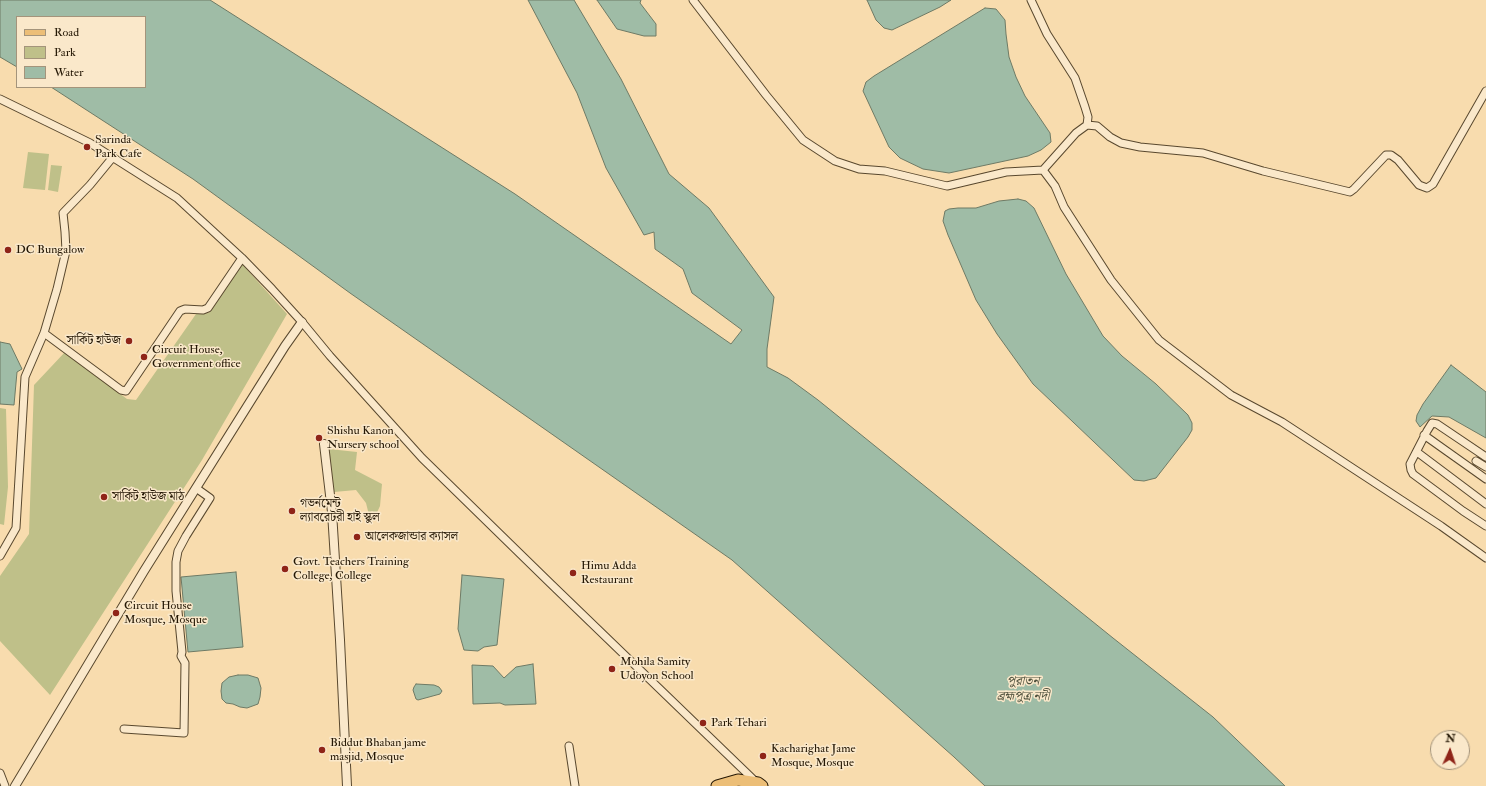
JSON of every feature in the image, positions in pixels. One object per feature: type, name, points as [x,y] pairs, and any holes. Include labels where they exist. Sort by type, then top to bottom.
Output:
[{"type":"main road","points":[[719,786],[738,780],[760,784]]},
{"type":"street","points":[[693,0],[766,95],[803,140],[835,161],[859,169],[885,171],[947,186],[1006,172],[1043,170],[1076,133],[1087,125],[1097,126],[1110,137],[1121,143],[1140,147],[1203,153],[1263,171],[1350,192],[1386,155],[1391,155],[1398,160],[1419,185],[1424,188],[1428,188],[1433,184],[1486,91]]},
{"type":"street","points":[[1031,0],[1046,34],[1075,78],[1088,117],[1087,125]]},
{"type":"street","points":[[0,99],[90,143],[113,156],[177,198],[242,258],[302,322],[330,356],[422,458],[760,784]]},
{"type":"street","points":[[0,556],[16,528],[25,377],[44,333],[66,251],[63,213],[90,185],[113,156]]},
{"type":"street","points":[[1043,170],[1056,186],[1064,206],[1111,280],[1159,340],[1231,395],[1282,422],[1441,526],[1486,558]]},
{"type":"street","points":[[44,333],[121,390],[126,391],[180,311],[185,309],[203,310],[208,308],[242,258]]},
{"type":"street","points":[[15,786],[140,578],[285,346],[302,322]]},
{"type":"street","points":[[1486,457],[1437,424],[1432,423],[1424,435],[1410,464],[1412,474],[1486,526]]},
{"type":"street","points":[[1424,435],[1486,479]]},
{"type":"street","points":[[324,444],[332,512],[347,786]]},
{"type":"street","points":[[1417,452],[1486,504]]},
{"type":"street","points":[[1476,460],[1486,467]]},
{"type":"street","points":[[124,729],[184,733],[185,663],[181,656],[182,652],[176,591],[176,562],[178,551],[210,498],[196,488]]},
{"type":"street","points":[[569,746],[575,786]]},
{"type":"street","points":[[0,773],[5,786]]},
{"type":"green space","points":[[28,152],[49,154],[45,190],[23,188]]},
{"type":"green space","points":[[51,165],[62,166],[58,192],[48,190]]},
{"type":"green space","name":"সার্কিট হাউজ মাঠ","points":[[242,264],[287,314],[202,460],[50,695],[0,641],[0,576],[29,534],[34,385],[65,352],[127,399],[136,400],[196,314],[209,313]]},
{"type":"green space","points":[[0,408],[6,409],[8,487],[4,525],[0,524]]},
{"type":"green space","points":[[329,449],[357,452],[355,470],[382,484],[380,506],[373,521],[370,519],[366,503],[356,490],[334,492]]},
{"type":"water","name":"পুরাতন ব্রহ্মপুত্র নদী","points":[[0,0],[210,0],[515,194],[731,344],[742,330],[692,293],[683,269],[655,249],[654,232],[644,235],[606,168],[577,93],[528,0],[574,0],[621,79],[669,174],[709,208],[774,297],[767,349],[767,367],[788,378],[818,400],[1213,717],[1285,786],[985,786],[732,560],[350,293],[193,179],[53,88],[146,88],[146,16],[16,16],[16,66],[0,57]]},
{"type":"water","points":[[597,0],[641,0],[640,3],[656,24],[656,36],[644,36],[617,29]]},
{"type":"water","points":[[867,0],[951,0],[940,7],[892,30],[884,28],[876,20]]},
{"type":"water","points":[[985,8],[996,9],[1005,20],[1009,57],[1016,77],[1025,96],[1050,133],[1051,142],[1041,150],[1028,156],[949,173],[923,169],[900,158],[889,147],[863,91],[866,82]]},
{"type":"water","points":[[1018,199],[1026,201],[1034,208],[1066,274],[1103,336],[1122,356],[1156,384],[1188,415],[1192,423],[1192,430],[1188,437],[1156,478],[1144,481],[1134,480],[1033,384],[997,334],[976,300],[943,221],[945,211],[958,208],[976,208],[999,201]]},
{"type":"water","points":[[0,342],[10,344],[22,369],[17,372],[14,405],[0,404]]},
{"type":"water","points":[[1451,365],[1486,392],[1486,438],[1449,417],[1432,416],[1420,427],[1416,421],[1417,415],[1423,404]]},
{"type":"water","points":[[236,572],[243,647],[188,652],[181,577]]},
{"type":"water","points":[[462,575],[504,579],[497,645],[484,647],[478,651],[464,650],[458,629]]},
{"type":"water","points":[[533,664],[536,704],[473,704],[472,665],[493,666],[504,678],[516,667]]},
{"type":"water","points":[[248,675],[258,678],[261,688],[258,704],[247,708],[226,703],[222,699],[222,683],[229,677]]},
{"type":"water","points":[[416,684],[434,685],[439,687],[442,691],[440,694],[418,700],[416,699],[413,690]]},
{"type":"place","name":"Sarinda Park Cafe","points":[[87,147]]},
{"type":"place","name":"DC Bungalow","points":[[8,250]]},
{"type":"place","name":"সার্কিট হাউজ","points":[[129,341]]},
{"type":"place","name":"Circuit House, Government office","points":[[144,357]]},
{"type":"place","name":"Shishu Kanon Nursery school","points":[[319,438]]},
{"type":"place","name":"সার্কিট হাউজ মাঠ","points":[[104,497]]},
{"type":"place","name":"গভর্নমেন্ট ল্যাবরেটরী হাই স্কুল","points":[[292,511]]},
{"type":"place","name":"আলেকজান্ডার ক্যাসল","points":[[357,537]]},
{"type":"place","name":"Govt. Teachers Training College, College","points":[[285,569]]},
{"type":"place","name":"Himu Adda Restaurant","points":[[573,573]]},
{"type":"place","name":"Circuit House Mosque, Mosque","points":[[116,613]]},
{"type":"place","name":"Mohila Samity Udoyon School","points":[[612,669]]},
{"type":"place","name":"Park Tehari","points":[[703,723]]},
{"type":"place","name":"Biddut Bhaban jame masjid, Mosque","points":[[322,750]]},
{"type":"place","name":"Kacharighat Jame Mosque, Mosque","points":[[763,756]]}]
